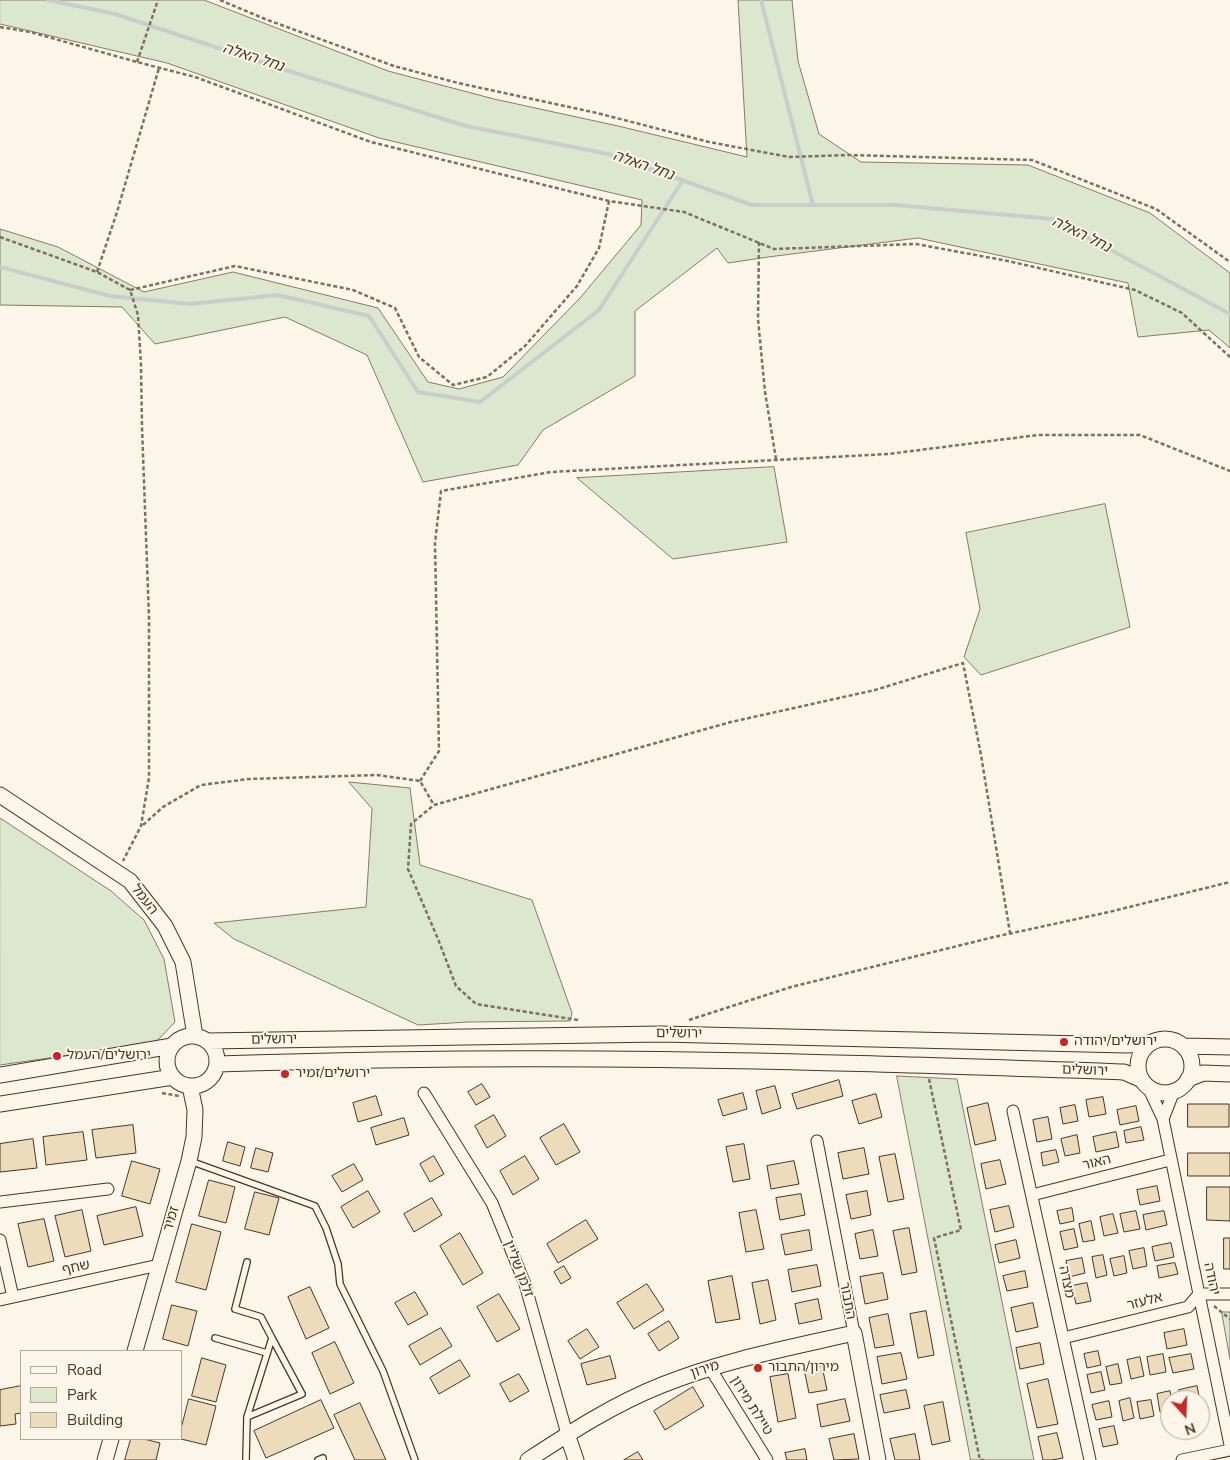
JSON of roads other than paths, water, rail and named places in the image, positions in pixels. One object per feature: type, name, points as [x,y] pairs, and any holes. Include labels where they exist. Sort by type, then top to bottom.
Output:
[{"type":"street","name":"העמל","points":[[0,795],[130,881],[165,926],[183,962],[201,1039]]},
{"type":"street","name":"ירושלים","points":[[201,1039],[661,1034],[1127,1045],[1151,1042]]},
{"type":"street","points":[[187,1037],[201,1039],[213,1048],[217,1064],[215,1071],[211,1078],[205,1082],[198,1085],[183,1085],[172,1077],[168,1070],[168,1053],[179,1040],[187,1037]]},
{"type":"street","points":[[1159,1039],[1176,1041],[1183,1046],[1191,1062],[1191,1071],[1188,1079],[1182,1086],[1174,1091],[1165,1093],[1156,1092],[1145,1084],[1138,1072],[1140,1055],[1144,1048],[1151,1042],[1159,1039]]},
{"type":"street","points":[[0,1075],[172,1046]]},
{"type":"street","points":[[1183,1046],[1230,1047]]},
{"type":"street","name":"ירושלים","points":[[217,1064],[310,1061],[600,1059],[926,1065],[1124,1072],[1145,1084]]},
{"type":"street","points":[[1188,1079],[1203,1073],[1230,1074]]},
{"type":"street","points":[[0,1104],[172,1077]]},
{"type":"street","name":"יהודה","points":[[1145,1084],[1163,1119],[1230,1445]]},
{"type":"street","name":"זמיר","points":[[135,1350],[189,1161],[194,1137],[195,1110],[190,1086]]},
{"type":"street","points":[[1163,1119],[1174,1091]]},
{"type":"street","name":"זלמן שליין","points":[[424,1093],[496,1212],[525,1284],[576,1460]]},
{"type":"street","name":"מצדה","points":[[1013,1111],[1090,1460]]},
{"type":"street","name":"התבור","points":[[817,1141],[878,1460]]},
{"type":"street","name":"האור","points":[[1032,1195],[1170,1160]]},
{"type":"street","points":[[0,1202],[108,1189]]},
{"type":"street","points":[[0,1240],[13,1297]]},
{"type":"street","name":"שחף","points":[[0,1300],[159,1265]]},
{"type":"street","points":[[1199,1294],[1230,1294]]},
{"type":"street","name":"אלעזר","points":[[1063,1338],[1188,1307],[1199,1294]]},
{"type":"street","name":"מירון","points":[[528,1460],[567,1434],[623,1403],[661,1386],[710,1368],[854,1333]]},
{"type":"street","name":"טיילת מירון","points":[[710,1368],[767,1460]]},
{"type":"street","points":[[105,1460],[111,1440]]},
{"type":"street","points":[[1182,1460],[1230,1450]]},
{"type":"lane","points":[[189,1161],[315,1206],[326,1228],[338,1264],[340,1284],[383,1371],[415,1460]]},
{"type":"lane","points":[[247,1262],[235,1309],[261,1317],[302,1394],[247,1417]]},
{"type":"lane","points":[[215,1338],[267,1353]]},
{"type":"lane","points":[[246,1460],[247,1417],[272,1338]]},
{"type":"lane","points":[[318,1460],[323,1458],[323,1460]]},
{"type":"waterway","name":"נחל האלה","points":[[48,0],[115,14],[279,68],[466,126],[608,154],[752,205],[895,205],[1053,219],[1230,314]]},
{"type":"waterway","points":[[761,0],[813,205]]},
{"type":"waterway","points":[[0,267],[110,296],[190,304],[278,295],[369,316],[418,392],[480,402],[599,310],[683,180]]},
{"type":"place","name":"ירושלים/יהודה","points":[[1064,1042]]},
{"type":"place","name":"ירושלים/העמל","points":[[57,1056]]},
{"type":"place","name":"ירושלים/זמיר","points":[[285,1074]]},
{"type":"place","name":"מירון/התבור","points":[[758,1368]]}]
